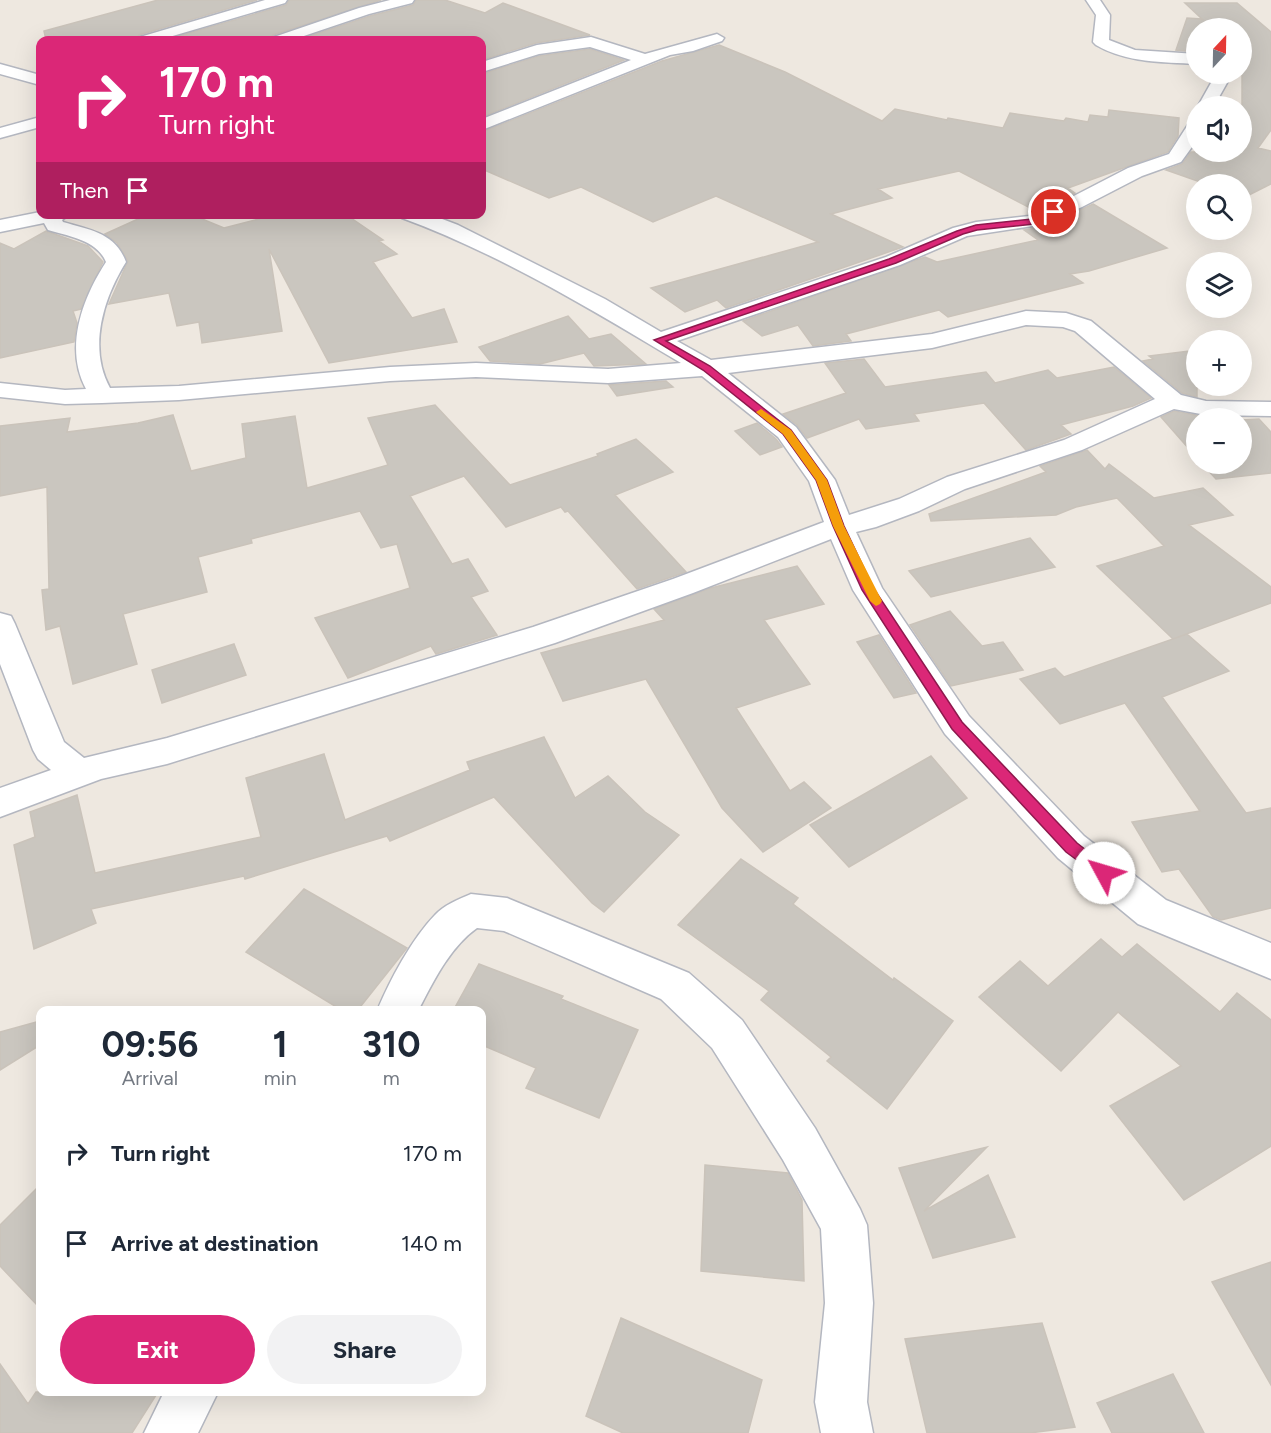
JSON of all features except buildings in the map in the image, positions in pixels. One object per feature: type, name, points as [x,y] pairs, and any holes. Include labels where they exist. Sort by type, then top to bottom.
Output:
[{"type":"street","points":[[158,36],[280,0]]},
{"type":"street","points":[[290,36],[356,13],[407,0]]},
{"type":"street","points":[[1092,0],[1102,15],[1101,42],[1132,54],[1186,58]]},
{"type":"street","points":[[486,123],[667,51],[688,48],[717,38]]},
{"type":"street","points":[[486,66],[537,50],[591,42],[647,60]]},
{"type":"street","points":[[0,69],[36,77]]},
{"type":"street","points":[[0,88],[36,77]]},
{"type":"street","points":[[0,133],[36,123]]},
{"type":"street","points":[[658,340],[892,261],[960,232],[1034,221],[1135,172],[1175,158],[1186,144]]},
{"type":"street","points":[[0,226],[36,219]]},
{"type":"street","points":[[56,219],[55,226],[86,235],[111,249],[116,262],[104,280],[89,324],[89,368],[102,396]]},
{"type":"street","points":[[423,219],[451,229],[597,304],[707,368],[787,432],[822,480],[838,526],[868,590],[957,725],[1071,847],[1152,912],[1271,961]]},
{"type":"street","points":[[0,390],[65,397],[179,393],[390,374],[476,370],[608,376],[707,368],[933,341],[1026,318],[1050,318],[1083,326],[1173,401],[1206,408],[1271,409]]},
{"type":"street","points":[[0,803],[79,773],[168,751],[544,635],[683,586],[838,526],[866,521],[1004,466],[1073,445],[1149,409],[1173,401]]},
{"type":"street","points":[[0,624],[50,750],[79,773]]},
{"type":"street","points":[[400,1006],[417,974],[449,926],[471,911],[507,915],[675,986],[727,1034],[799,1144],[844,1225],[849,1303],[841,1402],[847,1433]]},
{"type":"street","points":[[170,1433],[190,1396]]},
{"type":"slow traffic","points":[[761,412],[787,432],[822,480],[838,526],[868,590],[876,601]]},
{"type":"route","points":[[1054,212],[1034,221],[960,232],[932,246],[910,252],[892,261],[658,340],[707,368],[787,432],[822,480],[838,526],[868,590],[957,725],[1071,847],[1104,873]]}]
